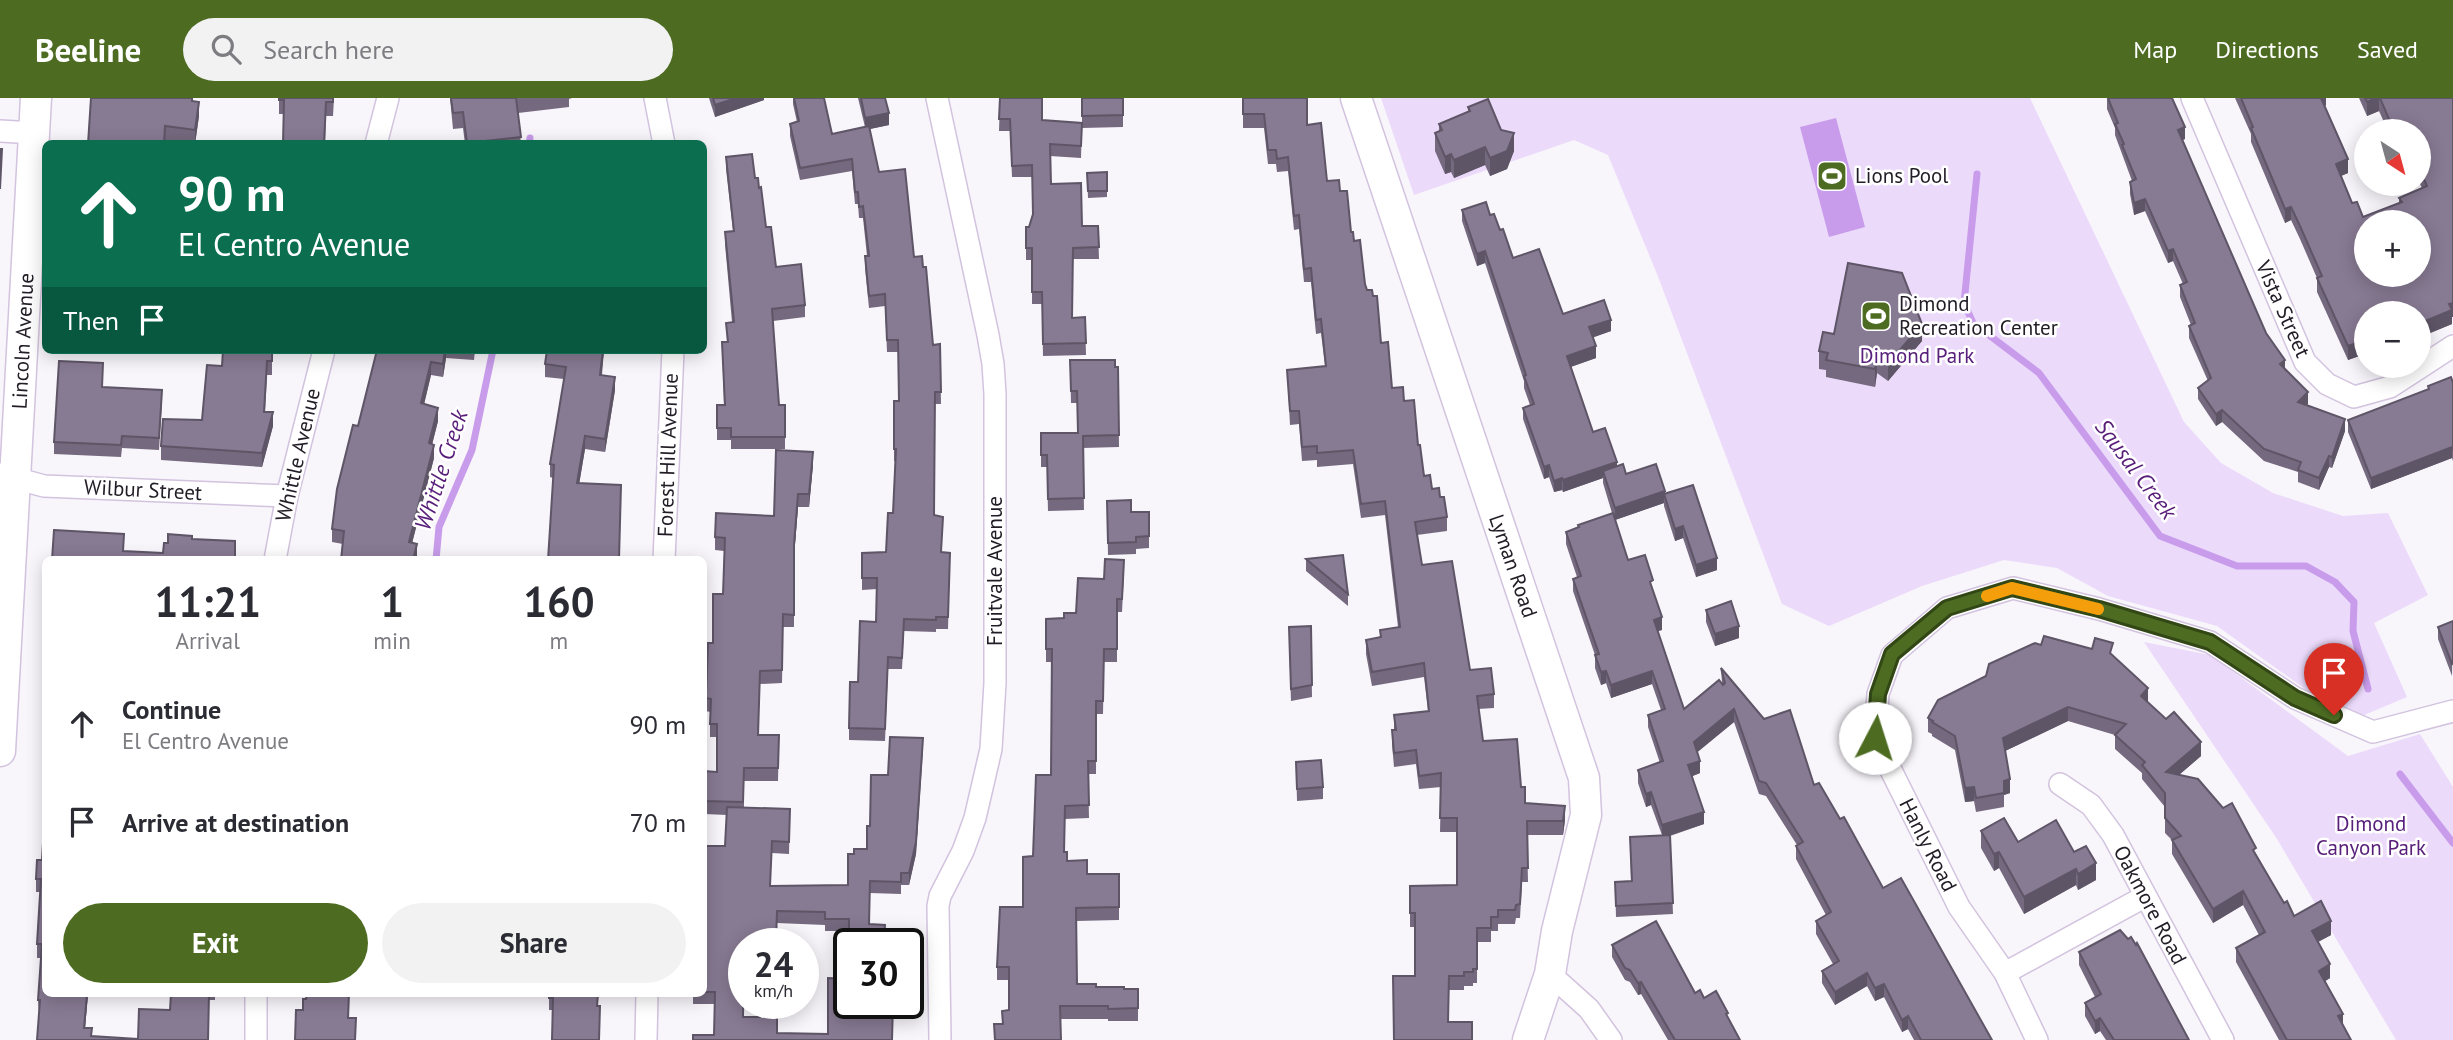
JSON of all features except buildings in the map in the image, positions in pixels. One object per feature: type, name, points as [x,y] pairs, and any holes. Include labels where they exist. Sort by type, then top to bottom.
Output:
[{"type":"street","name":"Lincoln Avenue","points":[[0,751],[8,476],[36,98]]},
{"type":"street","points":[[377,140],[388,98]]},
{"type":"street","points":[[655,98],[663,140]]},
{"type":"street","name":"Fruitvale Avenue","points":[[937,98],[993,364],[995,435],[994,715],[986,772],[975,818],[938,906],[940,1040]]},
{"type":"street","name":"Lyman Road","points":[[1356,98],[1584,778],[1586,815],[1557,931],[1550,974],[1528,1040]]},
{"type":"street","name":"Vista Street","points":[[2192,98],[2305,362],[2327,384],[2354,397],[2390,387],[2453,346]]},
{"type":"street","points":[[0,131],[34,133]]},
{"type":"street","name":"Whittle Avenue","points":[[276,556],[287,496],[323,354]]},
{"type":"street","name":"Forest Hill Avenue","points":[[664,556],[673,354]]},
{"type":"street","name":"Wilbur Street","points":[[8,476],[44,486],[287,496]]},
{"type":"street","name":"Hanly Road","points":[[2037,1040],[2005,973],[1959,907],[1875,738],[1878,694],[1892,654],[1947,608],[2012,588],[2099,609],[2210,642],[2295,698],[2373,732],[2453,710]]},
{"type":"street","name":"Oakmore Road","points":[[2060,785],[2091,805],[2113,835],[2223,1040]]},
{"type":"street","points":[[2005,973],[2144,897]]},
{"type":"street","points":[[1550,974],[1588,1009],[1611,1040]]},
{"type":"street","points":[[256,1040],[257,997]]},
{"type":"street","points":[[646,1040],[647,997]]},
{"type":"green space","name":"Dimond Park","points":[[1381,98],[2030,98],[2184,422],[2221,463],[2273,493],[2343,516],[2388,513],[2428,595],[2374,623],[2407,697],[2350,721],[2217,626],[2108,596],[2057,568],[2004,560],[1922,586],[1829,626],[1782,604],[1657,274],[1608,155],[1574,140],[1414,195]]},
{"type":"green space","name":"Dimond Canyon Park","points":[[2144,642],[2210,655],[2348,756],[2420,734],[2453,787],[2453,1040],[2396,1040],[2277,839]]},
{"type":"shaded area","points":[[1836,118],[1865,227],[1829,237],[1800,127]]},
{"type":"waterway","name":"Sausal Creek","points":[[1977,174],[1964,303],[1973,323],[2039,373],[2160,536],[2237,566],[2306,566],[2335,582],[2354,602],[2353,631],[2368,689]]},
{"type":"waterway","name":"Whittle Creek","points":[[436,556],[439,527],[472,450],[492,354]]},
{"type":"waterway","name":"Sausal Creek","points":[[2400,774],[2453,843]]},
{"type":"slow traffic","points":[[1987,596],[2012,588],[2098,609]]},
{"type":"place","name":"Lions Pool","points":[[1832,176]]},
{"type":"place","name":"Dimond Recreation Center","points":[[1876,316]]},
{"type":"route","points":[[1875,738],[1878,694],[1892,654],[1947,608],[2012,588],[2099,609],[2210,642],[2295,698],[2334,715]]}]
